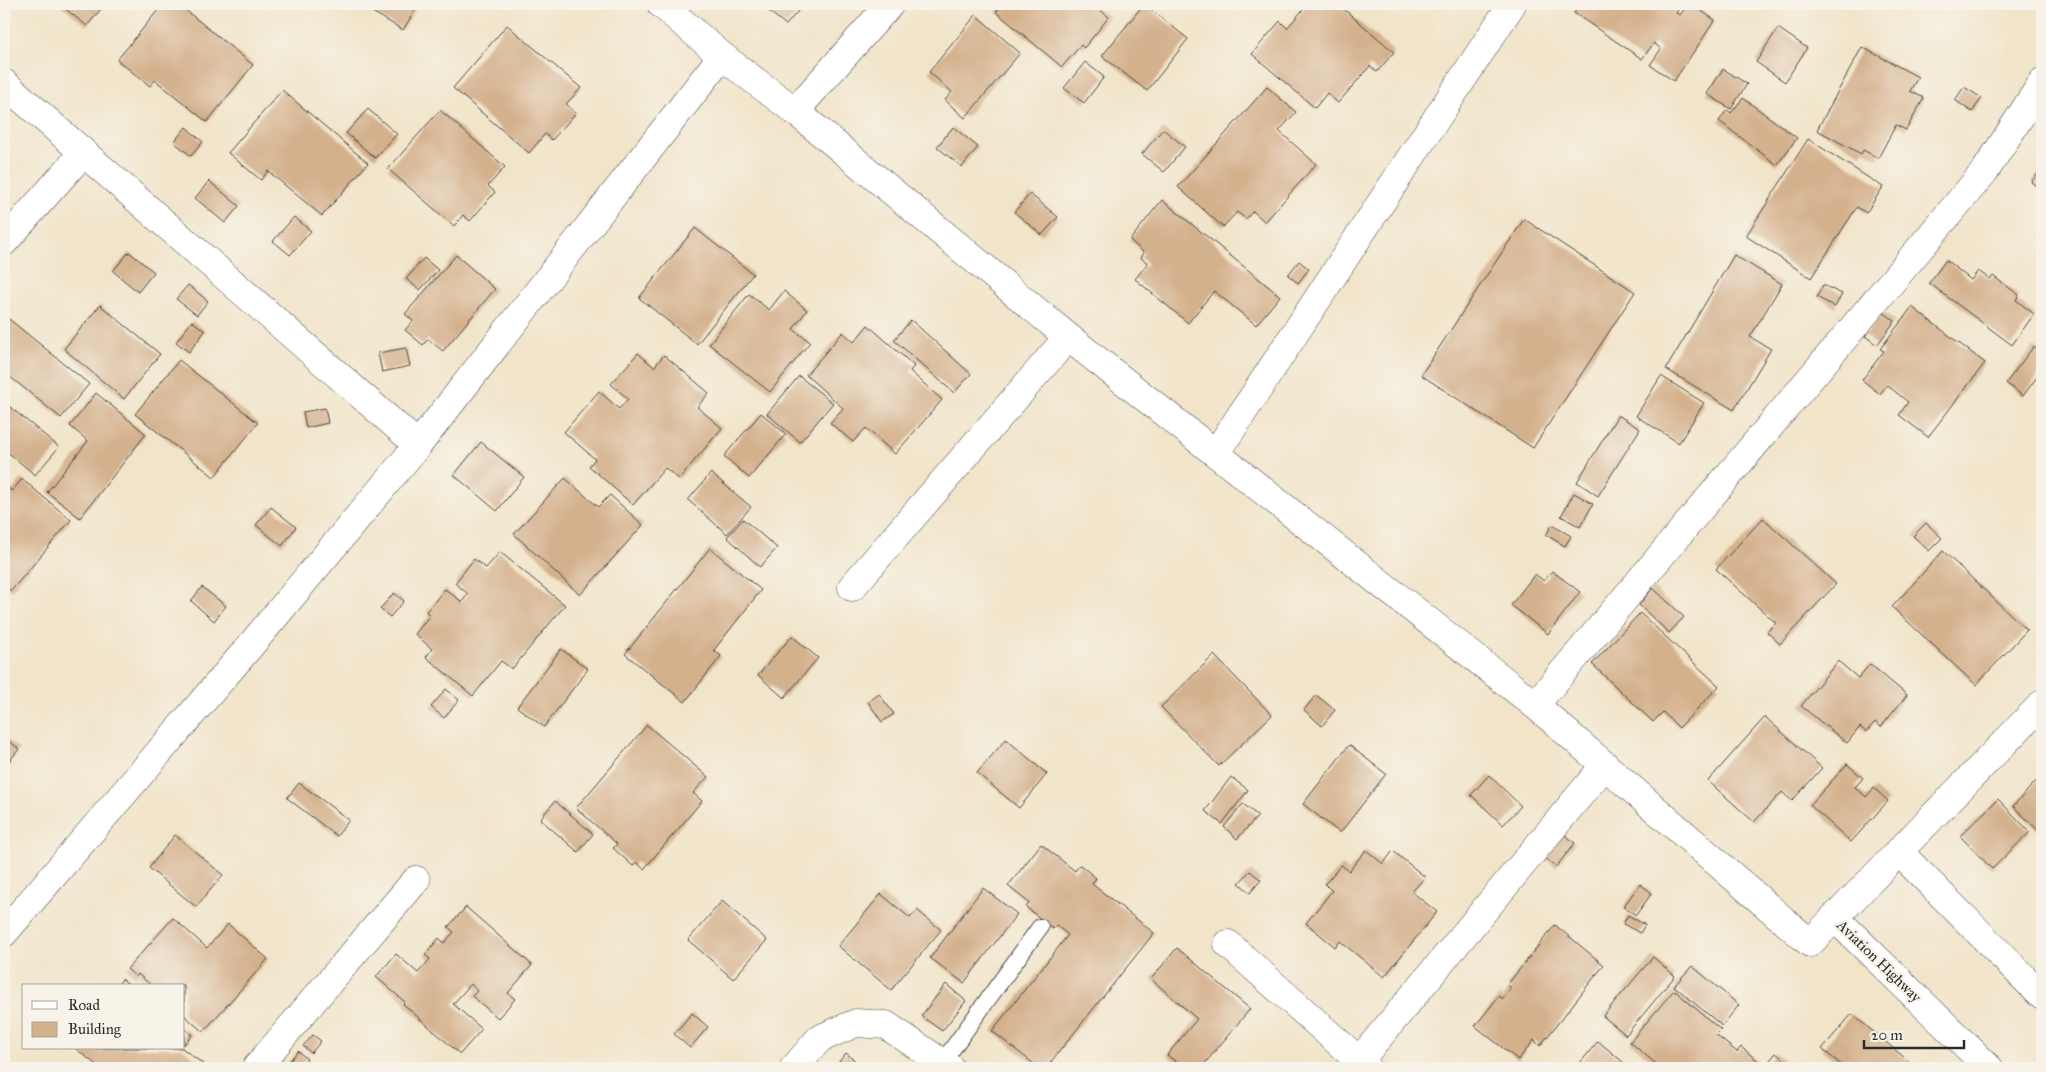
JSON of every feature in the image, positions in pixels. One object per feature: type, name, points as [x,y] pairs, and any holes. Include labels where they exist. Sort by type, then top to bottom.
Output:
[{"type":"street","points":[[661,4],[722,56],[795,111],[1068,336],[1534,705],[1605,765],[1363,1065],[1228,944]]},
{"type":"street","points":[[795,111],[890,4]]},
{"type":"street","points":[[1216,453],[1512,4]]},
{"type":"street","points":[[4,934],[251,645],[418,445],[722,56]]},
{"type":"street","points":[[4,82],[418,445]]},
{"type":"street","points":[[1534,705],[1985,171],[2042,83]]},
{"type":"street","points":[[4,242],[83,153]]},
{"type":"street","points":[[852,587],[1068,336]]},
{"type":"street","name":"Aviation Highway","points":[[1605,765],[1810,942],[2042,704]]},
{"type":"street","points":[[1899,852],[2042,996]]},
{"type":"street","points":[[256,1068],[416,880]]},
{"type":"street","name":"Aviation Highway","points":[[1834,917],[1989,1068]]},
{"type":"street","points":[[794,1068],[820,1039],[856,1023],[886,1025],[946,1065]]},
{"type":"lane","points":[[946,1065],[1040,927]]},
{"type":"building","points":[[59,4],[105,4],[87,26]]},
{"type":"building","points":[[163,4],[178,4],[253,65],[207,122],[155,80],[150,86],[117,60]]},
{"type":"building","points":[[359,4],[419,4],[403,30]]},
{"type":"building","points":[[760,4],[804,4],[786,25]]},
{"type":"building","points":[[1003,4],[1092,4],[1109,17],[1084,48],[1081,45],[1062,67],[996,12]]},
{"type":"building","points":[[1144,4],[1188,39],[1147,91],[1102,56]]},
{"type":"building","points":[[1308,4],[1338,4],[1394,52],[1377,72],[1370,66],[1338,103],[1327,93],[1315,108],[1252,54],[1280,21],[1287,28]]},
{"type":"building","points":[[1580,4],[1682,4],[1676,13],[1680,15],[1688,4],[1691,4],[1715,20],[1674,81],[1650,65],[1661,49],[1654,43],[1642,59],[1574,13]]},
{"type":"building","points":[[976,15],[1020,53],[965,118],[945,100],[952,92],[929,72]]},
{"type":"building","points":[[507,25],[581,88],[566,104],[576,113],[552,140],[545,134],[529,153],[453,88]]},
{"type":"building","points":[[1778,28],[1807,48],[1785,82],[1756,62]]},
{"type":"building","points":[[1862,47],[1918,77],[1910,91],[1924,98],[1906,130],[1896,125],[1878,158],[1863,150],[1861,154],[1817,130]]},
{"type":"building","points":[[1085,62],[1104,77],[1084,103],[1064,88]]},
{"type":"building","points":[[1723,69],[1747,84],[1731,109],[1707,94]]},
{"type":"building","points":[[1267,87],[1296,112],[1279,131],[1316,164],[1265,222],[1253,211],[1246,219],[1237,212],[1223,227],[1178,187]]},
{"type":"building","points":[[1964,87],[1982,98],[1972,112],[1955,100]]},
{"type":"building","points":[[282,90],[368,163],[322,216],[268,171],[261,180],[228,153]]},
{"type":"building","points":[[1743,98],[1797,138],[1777,165],[1719,121],[1727,110],[1731,113]]},
{"type":"building","points":[[368,109],[397,134],[375,158],[346,133]]},
{"type":"building","points":[[440,110],[505,167],[488,186],[495,192],[470,221],[463,215],[454,226],[388,169]]},
{"type":"building","points":[[186,127],[203,142],[191,156],[174,142]]},
{"type":"building","points":[[953,127],[978,147],[962,167],[937,147]]},
{"type":"building","points":[[1163,129],[1185,147],[1164,172],[1142,154]]},
{"type":"building","points":[[1808,139],[1883,187],[1866,213],[1857,207],[1811,278],[1746,236]]},
{"type":"building","points":[[2042,169],[2042,191],[2031,182]]},
{"type":"building","points":[[209,181],[239,206],[225,223],[195,198]]},
{"type":"building","points":[[1030,194],[1058,217],[1042,235],[1014,212]]},
{"type":"building","points":[[1162,200],[1280,296],[1256,325],[1214,291],[1188,323],[1135,279],[1148,263],[1141,258],[1144,253],[1130,240]]},
{"type":"building","points":[[294,217],[311,231],[290,255],[273,241]]},
{"type":"building","points":[[1524,219],[1635,292],[1533,448],[1421,375]]},
{"type":"building","points":[[695,228],[753,274],[697,344],[639,298]]},
{"type":"building","points":[[129,252],[154,272],[138,292],[113,271]]},
{"type":"building","points":[[456,255],[495,289],[443,351],[428,339],[423,345],[405,330],[413,321],[405,314]]},
{"type":"building","points":[[1734,255],[1782,284],[1750,337],[1771,349],[1734,410],[1666,369]]},
{"type":"building","points":[[424,258],[438,270],[420,290],[406,279]]},
{"type":"building","points":[[1946,260],[1971,280],[1978,271],[1990,279],[1993,276],[2019,295],[2016,300],[2034,314],[2012,345],[1929,283]]},
{"type":"building","points":[[1299,261],[1309,269],[1298,283],[1288,275]]},
{"type":"building","points":[[188,285],[208,301],[197,315],[176,299]]},
{"type":"building","points":[[1823,285],[1842,294],[1835,307],[1817,297]]},
{"type":"building","points":[[784,291],[807,310],[793,329],[810,342],[770,392],[709,344],[749,294],[769,310]]},
{"type":"building","points":[[100,305],[160,354],[124,399],[64,349]]},
{"type":"building","points":[[1912,307],[1985,363],[1928,437],[1899,415],[1908,402],[1887,385],[1880,394],[1862,380],[1884,351],[1880,349]]},
{"type":"building","points":[[1883,312],[1895,321],[1877,345],[1865,336]]},
{"type":"building","points":[[4,315],[89,384],[61,418],[4,372]]},
{"type":"building","points":[[911,320],[971,374],[954,393],[894,340]]},
{"type":"building","points":[[192,321],[205,331],[189,352],[176,342]]},
{"type":"building","points":[[868,325],[914,366],[910,371],[942,400],[895,454],[866,428],[853,442],[830,423],[843,408],[806,375],[843,332],[854,342]]},
{"type":"building","points":[[2034,346],[2042,353],[2042,370],[2023,396],[2006,383]]},
{"type":"building","points":[[406,348],[410,366],[382,372],[378,353]]},
{"type":"building","points":[[638,353],[654,367],[664,355],[709,393],[697,407],[722,428],[679,479],[665,468],[633,505],[589,466],[595,459],[564,432],[599,391],[619,409],[628,399],[611,384]]},
{"type":"building","points":[[179,360],[258,423],[214,477],[135,414]]},
{"type":"building","points":[[799,376],[833,403],[800,442],[767,414]]},
{"type":"building","points":[[1661,376],[1704,403],[1679,443],[1636,416]]},
{"type":"building","points":[[96,393],[146,434],[80,518],[47,492],[88,441],[70,426]]},
{"type":"building","points":[[4,402],[59,447],[35,475],[4,449]]},
{"type":"building","points":[[325,408],[328,423],[306,428],[303,412]]},
{"type":"building","points":[[761,413],[786,434],[749,478],[724,456]]},
{"type":"building","points":[[1618,415],[1640,429],[1598,496],[1577,482]]},
{"type":"building","points":[[481,442],[524,477],[497,511],[454,475]]},
{"type":"building","points":[[711,473],[751,507],[727,534],[688,500]]},
{"type":"building","points":[[565,478],[598,507],[610,495],[643,525],[580,595],[514,534]]},
{"type":"building","points":[[22,479],[71,520],[11,591],[4,585],[4,491],[7,487],[12,491]]},
{"type":"building","points":[[1574,493],[1593,504],[1580,527],[1561,516]]},
{"type":"building","points":[[271,507],[296,527],[282,546],[256,525]]},
{"type":"building","points":[[1763,518],[1836,584],[1780,644],[1767,632],[1776,623],[1716,569]]},
{"type":"building","points":[[743,519],[777,548],[760,567],[727,537]]},
{"type":"building","points":[[1926,523],[1942,538],[1929,551],[1913,536]]},
{"type":"building","points":[[1552,525],[1571,536],[1565,546],[1546,535]]},
{"type":"building","points":[[710,548],[761,590],[714,650],[721,656],[685,702],[625,654]]},
{"type":"building","points":[[1943,551],[2027,630],[1976,685],[1892,607]]},
{"type":"building","points":[[500,552],[565,605],[512,669],[501,661],[473,696],[426,657],[432,649],[415,634],[430,615],[426,612],[445,589],[462,602],[468,594],[455,583],[474,559],[486,568]]},
{"type":"building","points":[[1552,571],[1580,592],[1548,634],[1511,605],[1535,574],[1544,581]]},
{"type":"building","points":[[202,587],[226,606],[214,621],[191,601]]},
{"type":"building","points":[[1653,588],[1684,617],[1669,633],[1639,605]]},
{"type":"building","points":[[394,593],[404,601],[390,617],[380,609]]},
{"type":"building","points":[[1640,613],[1719,686],[1679,728],[1663,712],[1653,722],[1592,664]]},
{"type":"building","points":[[792,636],[818,658],[784,698],[758,675]]},
{"type":"building","points":[[561,649],[588,669],[544,727],[517,707]]},
{"type":"building","points":[[1214,655],[1272,715],[1219,766],[1161,707]]},
{"type":"building","points":[[1838,661],[1858,678],[1870,664],[1907,695],[1881,727],[1875,722],[1866,732],[1860,727],[1847,743],[1801,706]]},
{"type":"building","points":[[446,689],[459,700],[444,718],[431,707]]},
{"type":"building","points":[[879,694],[894,714],[882,722],[868,702]]},
{"type":"building","points":[[1316,695],[1335,710],[1322,726],[1304,710]]},
{"type":"building","points":[[1765,717],[1822,768],[1792,801],[1782,792],[1754,822],[1708,781]]},
{"type":"building","points":[[647,725],[708,777],[693,793],[702,801],[644,869],[636,862],[633,866],[613,848],[617,844],[576,808]]},
{"type":"building","points":[[4,737],[19,749],[4,768]]},
{"type":"building","points":[[1006,739],[1047,774],[1019,808],[977,773]]},
{"type":"building","points":[[1349,745],[1386,774],[1340,833],[1303,804]]},
{"type":"building","points":[[1847,764],[1863,778],[1855,787],[1866,797],[1874,788],[1888,801],[1851,842],[1810,805]]},
{"type":"building","points":[[1489,775],[1521,806],[1503,825],[1471,795]]},
{"type":"building","points":[[2042,775],[2042,834],[2013,806]]},
{"type":"building","points":[[1231,777],[1248,790],[1222,824],[1205,811]]},
{"type":"building","points":[[299,783],[349,820],[337,836],[287,798]]},
{"type":"building","points":[[1998,799],[2030,832],[1992,869],[1960,836]]},
{"type":"building","points":[[555,801],[593,834],[578,852],[540,819]]},
{"type":"building","points":[[1243,804],[1258,816],[1237,839],[1224,827]]},
{"type":"building","points":[[1561,832],[1575,843],[1556,867],[1542,856]]},
{"type":"building","points":[[175,835],[223,875],[196,907],[149,868]]},
{"type":"building","points":[[1041,844],[1075,871],[1080,865],[1096,878],[1092,884],[1154,933],[1046,1068],[1039,1068],[992,1031],[1068,935],[1056,925],[1053,929],[1026,907],[1029,903],[1008,886]]},
{"type":"building","points":[[1366,850],[1383,864],[1393,851],[1425,877],[1412,892],[1437,912],[1384,977],[1340,941],[1335,947],[1306,923],[1332,891],[1325,884],[1341,865],[1349,871]]},
{"type":"building","points":[[1250,871],[1261,880],[1250,893],[1239,883]]},
{"type":"building","points":[[1640,884],[1652,893],[1636,915],[1623,907]]},
{"type":"building","points":[[983,888],[1017,914],[964,983],[930,958]]},
{"type":"building","points":[[881,894],[910,918],[917,910],[941,930],[891,990],[838,946]]},
{"type":"building","points":[[722,901],[767,940],[733,979],[688,940]]},
{"type":"building","points":[[466,907],[532,965],[508,993],[515,999],[498,1018],[472,996],[477,991],[471,984],[453,1004],[482,1029],[460,1054],[403,1004],[405,1002],[376,977],[396,954],[418,973],[430,959],[425,955],[439,938],[444,943],[454,932],[448,927]]},
{"type":"building","points":[[1628,915],[1645,925],[1640,933],[1623,924]]},
{"type":"building","points":[[173,918],[207,948],[228,924],[268,959],[203,1032],[185,1016],[185,984],[150,984],[138,974],[136,977],[127,969]]},
{"type":"building","points":[[1555,925],[1604,965],[1540,1046],[1534,1040],[1518,1060],[1475,1026],[1499,996],[1502,999],[1511,988],[1507,985]]},
{"type":"building","points":[[1177,948],[1250,1009],[1201,1068],[1184,1068],[1167,1055],[1197,1019],[1151,979]]},
{"type":"building","points":[[1653,957],[1675,976],[1626,1035],[1603,1016]]},
{"type":"building","points":[[1692,966],[1739,1005],[1722,1026],[1674,986]]},
{"type":"building","points":[[122,979],[128,984],[118,984]]},
{"type":"building","points":[[946,984],[966,1001],[942,1031],[921,1016]]},
{"type":"building","points":[[1674,990],[1721,1030],[1716,1035],[1737,1052],[1741,1047],[1762,1064],[1758,1068],[1661,1068],[1630,1042]]},
{"type":"building","points":[[692,1013],[708,1027],[690,1048],[674,1034]]},
{"type":"building","points":[[1852,1014],[1917,1068],[1845,1068],[1822,1049]]},
{"type":"building","points":[[185,1029],[192,1035],[185,1044]]},
{"type":"building","points":[[313,1035],[321,1041],[311,1053],[303,1046]]},
{"type":"building","points":[[1598,1041],[1630,1068],[1576,1068]]},
{"type":"building","points":[[78,1050],[185,1050],[203,1064],[200,1068],[100,1068]]},
{"type":"building","points":[[298,1051],[307,1059],[298,1068],[292,1068],[287,1064]]},
{"type":"building","points":[[846,1053],[864,1068],[834,1068]]},
{"type":"building","points":[[1776,1053],[1794,1068],[1763,1068]]}]
